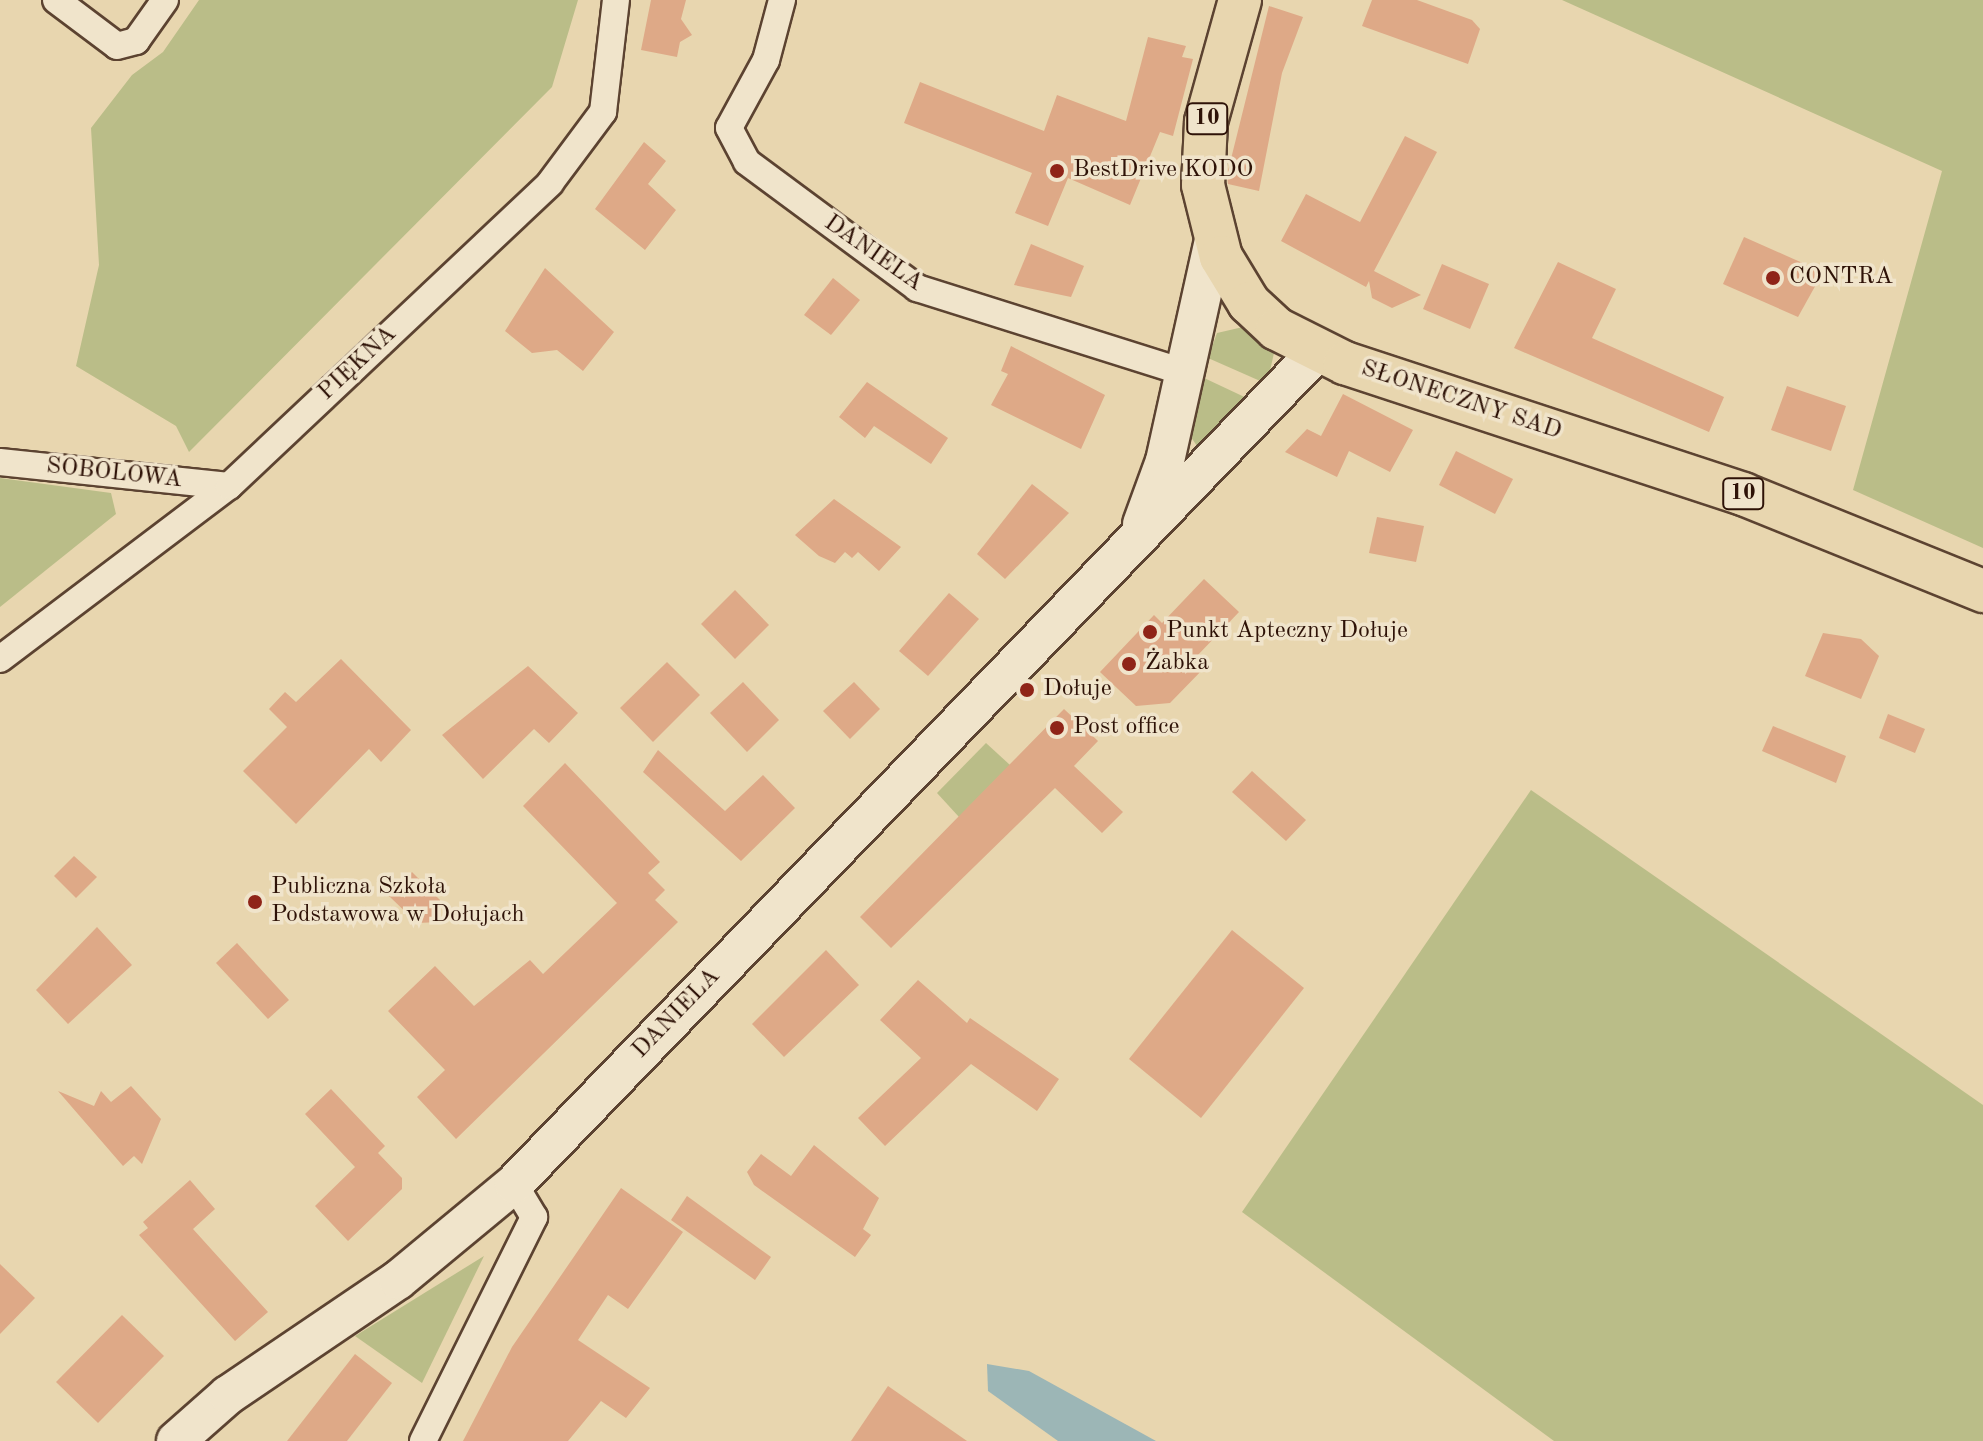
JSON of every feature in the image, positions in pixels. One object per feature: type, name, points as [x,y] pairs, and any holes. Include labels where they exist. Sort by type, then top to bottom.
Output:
[{"type":"main road","name":"SŁONECZNY SAD","points":[[1240,0],[1202,148],[1214,240],[1249,303],[1317,352],[1743,494],[1983,591]]},
{"type":"street","points":[[56,0],[117,46],[136,41],[165,0]]},
{"type":"street","name":"PIĘKNA","points":[[0,659],[229,486],[550,183],[603,112],[616,0]]},
{"type":"street","name":"DANIELA","points":[[782,0],[766,60],[729,128],[747,162],[917,288],[1184,372]]},
{"type":"street","name":"DANIELA","points":[[1134,537],[1157,488],[1214,240]]},
{"type":"street","name":"DANIELA","points":[[176,1441],[228,1395],[409,1271],[514,1184],[1134,537],[1317,352]]},
{"type":"street","name":"SOBOLOWA","points":[[0,462],[229,486]]},
{"type":"street","points":[[423,1441],[534,1217],[514,1184]]},
{"type":"green space","points":[[199,0],[578,0],[552,87],[189,452],[176,426],[76,366],[99,265],[91,128],[132,75],[163,52]]},
{"type":"green space","points":[[1562,0],[1983,0],[1983,548],[1853,490],[1942,171]]},
{"type":"green space","points":[[1243,327],[1274,353],[1267,384],[1208,358],[1217,333]]},
{"type":"green space","points":[[1202,377],[1253,401],[1201,452],[1189,434]]},
{"type":"green space","points":[[0,478],[111,493],[116,514],[0,607]]},
{"type":"green space","points":[[986,743],[1010,765],[959,817],[937,793]]},
{"type":"green space","points":[[1531,790],[1983,1105],[1983,1441],[1554,1441],[1242,1212]]},
{"type":"green space","points":[[484,1256],[422,1383],[355,1336]]},
{"type":"water","points":[[987,1364],[1029,1371],[1156,1441],[1058,1441],[988,1391]]},
{"type":"building","points":[[651,0],[686,0],[681,19],[692,35],[680,42],[677,57],[641,50]]},
{"type":"building","points":[[1372,0],[1417,0],[1472,20],[1480,29],[1468,64],[1362,26]]},
{"type":"building","points":[[1269,6],[1303,17],[1282,73],[1259,191],[1228,184],[1227,175]]},
{"type":"building","points":[[1148,37],[1186,46],[1182,57],[1193,59],[1173,136],[1160,132],[1130,205],[1068,178],[1048,226],[1015,213],[1032,173],[904,123],[920,82],[1044,131],[1057,95],[1126,121]]},
{"type":"building","points":[[1405,136],[1437,152],[1374,271],[1421,295],[1392,308],[1372,298],[1369,281],[1366,287],[1281,241],[1306,194],[1360,222]]},
{"type":"building","points":[[644,142],[666,161],[648,184],[676,210],[645,250],[595,209]]},
{"type":"building","name":"CONTRA","points":[[1744,237],[1823,272],[1798,317],[1723,284]]},
{"type":"building","points":[[1031,244],[1084,266],[1071,297],[1014,285]]},
{"type":"building","points":[[1558,262],[1616,289],[1592,338],[1724,397],[1709,432],[1514,348]]},
{"type":"building","points":[[1442,264],[1489,284],[1470,329],[1423,309]]},
{"type":"building","points":[[545,268],[614,332],[583,371],[557,350],[532,353],[505,331]]},
{"type":"building","points":[[833,278],[860,300],[831,335],[804,315]]},
{"type":"building","points":[[1011,346],[1105,395],[1081,449],[991,405],[1008,374],[1001,371]]},
{"type":"building","points":[[867,382],[948,438],[931,464],[874,426],[865,438],[839,417]]},
{"type":"building","points":[[1787,386],[1846,406],[1831,451],[1771,430]]},
{"type":"building","points":[[1343,394],[1413,430],[1390,472],[1349,451],[1337,477],[1285,452],[1307,429],[1321,436]]},
{"type":"building","points":[[1456,451],[1513,479],[1495,514],[1439,485]]},
{"type":"building","points":[[1032,484],[1069,513],[1005,579],[977,554]]},
{"type":"building","points":[[834,499],[901,547],[879,571],[858,552],[852,558],[845,552],[835,563],[819,556],[795,535]]},
{"type":"building","points":[[1377,517],[1424,526],[1416,562],[1369,553]]},
{"type":"building","points":[[1204,579],[1239,612],[1197,656],[1207,665],[1170,703],[1136,706],[1100,672],[1154,615],[1162,623]]},
{"type":"building","points":[[735,590],[769,625],[735,659],[701,624]]},
{"type":"building","points":[[949,593],[979,619],[928,676],[899,651]]},
{"type":"building","points":[[1823,633],[1861,639],[1879,656],[1861,699],[1805,676]]},
{"type":"building","points":[[341,659],[411,730],[381,762],[369,749],[296,824],[243,771],[287,727],[269,709],[285,692],[296,702]]},
{"type":"building","points":[[667,662],[700,695],[653,742],[620,708]]},
{"type":"building","points":[[528,666],[578,713],[549,743],[534,729],[483,779],[442,735]]},
{"type":"building","points":[[743,682],[779,720],[747,752],[710,713]]},
{"type":"building","points":[[854,682],[880,709],[850,739],[823,711]]},
{"type":"building","points":[[1064,709],[1098,741],[1074,766],[1123,812],[1102,833],[1055,788],[891,948],[860,917]]},
{"type":"building","points":[[1888,714],[1925,729],[1915,753],[1879,738]]},
{"type":"building","points":[[1773,726],[1846,756],[1836,783],[1762,751]]},
{"type":"building","points":[[658,750],[725,811],[763,775],[795,808],[741,861],[643,772]]},
{"type":"building","points":[[565,763],[660,862],[648,873],[665,890],[655,900],[678,922],[456,1139],[417,1097],[445,1070],[388,1011],[435,966],[474,1006],[530,960],[543,974],[617,903],[523,806]]},
{"type":"building","points":[[1252,771],[1306,820],[1286,841],[1232,792]]},
{"type":"building","points":[[74,856],[97,877],[76,898],[54,876]]},
{"type":"building","points":[[412,872],[440,900],[440,922],[417,923],[389,896]]},
{"type":"building","points":[[97,927],[132,965],[68,1024],[36,990]]},
{"type":"building","points":[[1232,930],[1304,988],[1201,1118],[1129,1059]]},
{"type":"building","points":[[237,943],[289,1000],[268,1019],[216,963]]},
{"type":"building","points":[[826,950],[859,985],[784,1057],[752,1024]]},
{"type":"building","points":[[918,980],[967,1023],[970,1018],[1059,1079],[1037,1111],[971,1064],[885,1146],[858,1118],[921,1058],[880,1020]]},
{"type":"building","points":[[131,1086],[161,1119],[142,1164],[134,1156],[123,1166],[58,1091],[94,1106],[101,1091],[111,1102]]},
{"type":"building","points":[[331,1089],[385,1146],[378,1153],[402,1178],[402,1189],[348,1241],[315,1206],[355,1167],[305,1114]]},
{"type":"building","points":[[814,1145],[879,1198],[863,1229],[871,1235],[855,1257],[754,1185],[747,1172],[761,1154],[791,1176]]},
{"type":"building","points":[[190,1180],[215,1209],[193,1229],[268,1312],[235,1341],[139,1235],[148,1228],[143,1222]]},
{"type":"building","points":[[621,1188],[683,1232],[628,1309],[608,1295],[578,1340],[650,1388],[626,1418],[601,1401],[568,1441],[463,1441],[512,1347]]},
{"type":"building","points":[[687,1196],[771,1257],[755,1280],[671,1220]]},
{"type":"building","points":[[0,1264],[35,1298],[0,1334]]},
{"type":"building","points":[[122,1315],[164,1356],[98,1423],[56,1382]]},
{"type":"building","points":[[355,1354],[392,1383],[347,1441],[287,1441]]},
{"type":"building","points":[[888,1386],[967,1441],[851,1441]]},
{"type":"place","name":"BestDrive KODO","points":[[1057,171]]},
{"type":"place","name":"CONTRA","points":[[1773,278]]},
{"type":"place","name":"Punkt Apteczny Dołuje","points":[[1150,632]]},
{"type":"place","name":"Żabka","points":[[1129,664]]},
{"type":"place","name":"Dołuje","points":[[1027,690]]},
{"type":"place","name":"Post office","points":[[1057,728]]},
{"type":"place","name":"Publiczna Szkoła Podstawowa w Dołujach","points":[[255,902]]}]
